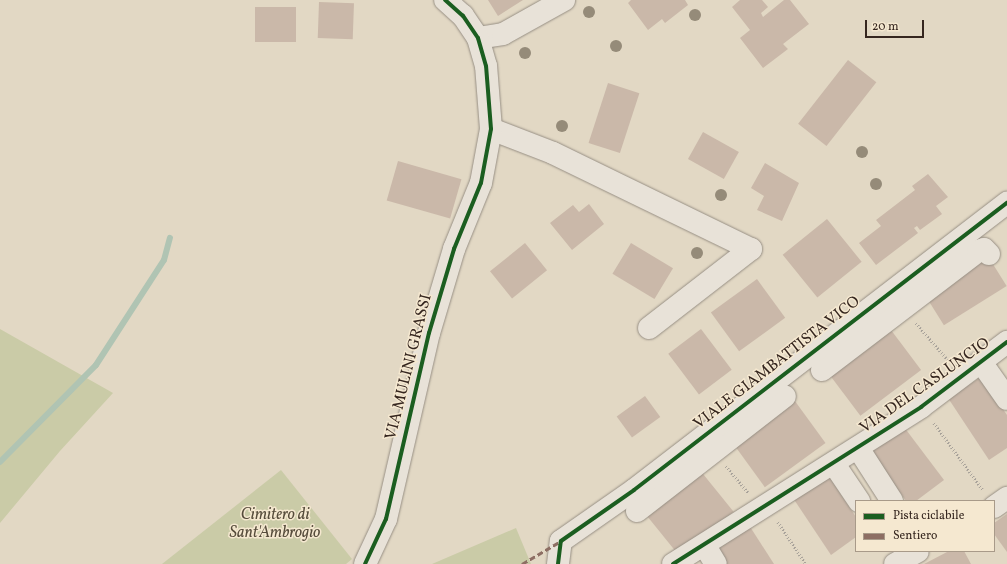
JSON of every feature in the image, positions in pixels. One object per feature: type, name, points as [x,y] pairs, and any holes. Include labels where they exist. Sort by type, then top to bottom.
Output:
[{"type":"street","name":"VIA MULINI GRASSI","points":[[365,564],[386,519],[430,326],[454,249],[481,182],[491,129],[486,66],[478,38],[463,16],[445,0]]},
{"type":"street","points":[[478,38],[509,31],[564,0]]},
{"type":"street","points":[[491,129],[561,156],[751,250],[648,328]]},
{"type":"street","name":"VIALE GIAMBATTISTA VICO","points":[[558,564],[560,541],[712,449],[889,290],[1007,203]]},
{"type":"street","points":[[822,370],[907,312],[978,251],[984,249],[989,254]]},
{"type":"street","points":[[889,290],[907,312]]},
{"type":"street","name":"VIA DEL CASLUNCIO","points":[[676,563],[765,508],[921,407],[1007,342]]},
{"type":"street","points":[[981,362],[1006,396]]},
{"type":"street","points":[[637,511],[712,449],[785,396]]},
{"type":"street","name":"VIA DEL CASLUNCIO","points":[[858,448],[891,500]]},
{"type":"street","points":[[834,464],[857,498],[878,480]]},
{"type":"street","points":[[705,546],[716,564]]},
{"type":"street","points":[[895,564],[916,552]]},
{"type":"path","points":[[907,312],[961,376]]},
{"type":"path","points":[[921,407],[996,500]]},
{"type":"path","points":[[712,449],[765,508],[806,564]]},
{"type":"green space","points":[[0,329],[113,393],[60,451],[0,523]]},
{"type":"green space","name":"Cimitero di Sant'Ambrogio","points":[[281,470],[352,559],[346,564],[162,564]]},
{"type":"green space","points":[[516,528],[531,564],[432,564]]},
{"type":"building","points":[[488,0],[523,0],[498,16]]},
{"type":"building","points":[[631,0],[685,0],[688,5],[665,23],[662,19],[648,30],[628,3]]},
{"type":"building","points":[[740,0],[762,0],[768,7],[761,13],[763,17],[784,0],[790,0],[809,24],[783,44],[788,49],[763,68],[740,38],[750,30],[732,7]]},
{"type":"building","points":[[319,2],[354,3],[353,39],[318,38]]},
{"type":"building","points":[[255,7],[296,7],[296,42],[255,42]]},
{"type":"building","points":[[848,60],[876,82],[826,146],[798,124]]},
{"type":"building","points":[[608,83],[639,93],[620,153],[589,143]]},
{"type":"building","points":[[703,132],[739,152],[724,179],[688,159]]},
{"type":"building","points":[[398,161],[461,179],[450,219],[387,200]]},
{"type":"building","points":[[765,163],[799,183],[782,221],[757,210],[764,196],[751,188]]},
{"type":"building","points":[[928,174],[948,197],[936,206],[942,214],[920,230],[917,226],[914,228],[918,233],[876,265],[859,243],[881,226],[876,220],[915,190],[912,186]]},
{"type":"building","points":[[589,204],[604,224],[572,250],[550,223],[573,205],[579,212]]},
{"type":"building","points":[[827,219],[862,262],[817,298],[783,255]]},
{"type":"building","points":[[525,243],[547,270],[512,299],[490,271]]},
{"type":"building","points":[[631,243],[673,268],[654,299],[612,274]]},
{"type":"building","points":[[986,253],[1007,286],[944,325],[923,292]]},
{"type":"building","points":[[757,279],[785,318],[739,351],[711,313]]},
{"type":"building","points":[[888,326],[921,370],[860,416],[827,372]]},
{"type":"building","points":[[701,329],[732,370],[699,394],[668,354]]},
{"type":"building","points":[[981,377],[1007,415],[1007,448],[989,460],[948,398]]},
{"type":"building","points":[[645,396],[660,417],[632,438],[617,417]]},
{"type":"building","points":[[792,397],[826,443],[765,487],[731,441]]},
{"type":"building","points":[[901,423],[944,480],[917,500],[905,500],[866,446]]},
{"type":"building","points":[[699,469],[734,512],[679,556],[645,513]]},
{"type":"building","points":[[826,472],[855,516],[855,538],[831,555],[791,495]]},
{"type":"building","points":[[1007,514],[1007,552],[995,535],[995,522]]},
{"type":"building","points":[[747,522],[774,564],[725,564],[712,544]]},
{"type":"building","points":[[947,552],[965,552],[971,564],[924,564]]},
{"type":"waterway","points":[[0,462],[96,365],[164,260],[170,238]]},
{"type":"marked path","points":[[522,564],[561,541]]},
{"type":"cycle path","points":[[365,564],[386,519],[429,333],[454,249],[481,183],[491,129],[486,66],[478,38],[463,16],[445,0]]},
{"type":"cycle path","points":[[558,564],[561,541],[634,490],[1007,203]]},
{"type":"cycle path","points":[[673,564],[921,407],[1007,342]]}]
